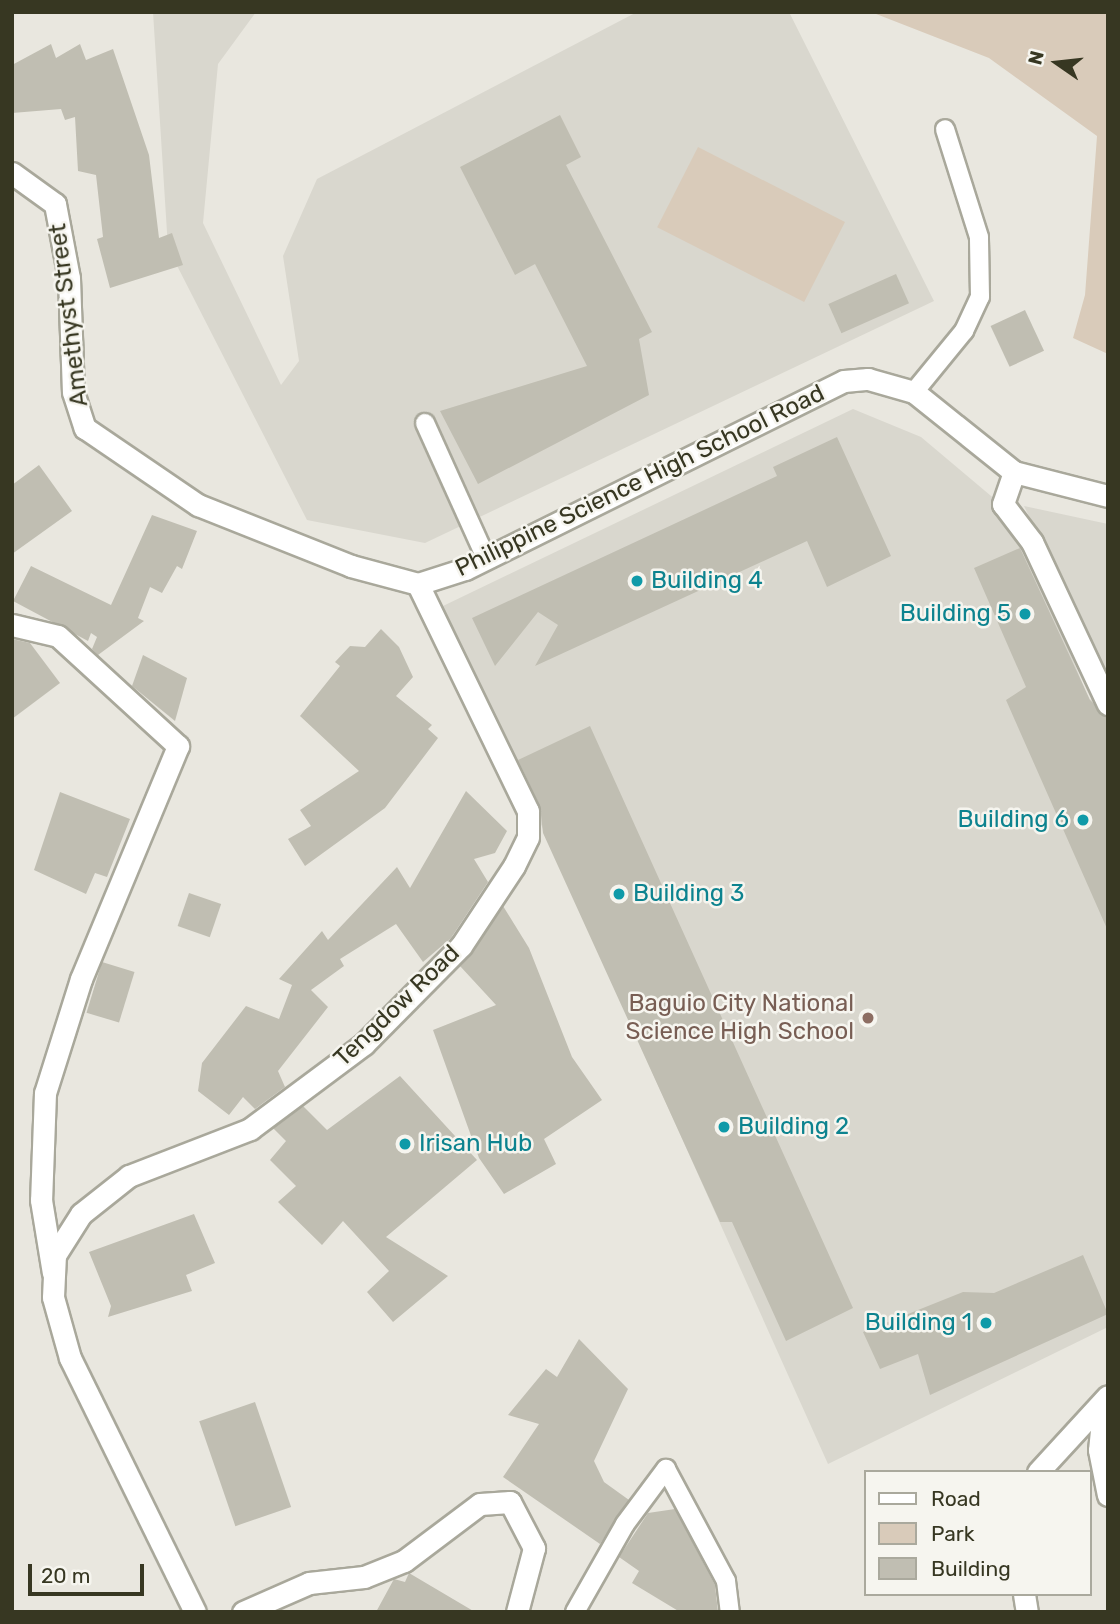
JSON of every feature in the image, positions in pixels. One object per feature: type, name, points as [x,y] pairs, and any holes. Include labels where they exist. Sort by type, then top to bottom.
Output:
[{"type":"street","name":"Amethyst Street","points":[[12,173],[55,204],[69,278],[73,392],[85,428],[198,505],[351,566],[418,584]]},
{"type":"street","name":"Philippine Science High School Road","points":[[418,584],[487,560],[844,381],[868,379],[914,392],[1014,472],[1108,496]]},
{"type":"street","points":[[1014,472],[1003,503],[1032,542],[1108,704]]},
{"type":"street","name":"Tengdow Road","points":[[53,1275],[63,1236],[97,1199],[129,1176],[250,1129],[364,1044],[461,946],[514,866],[528,837],[527,811],[418,584]]},
{"type":"street","name":"Tengdow Road","points":[[12,625],[58,636],[178,746],[81,979],[45,1093],[41,1188],[57,1321],[70,1358],[195,1612]]},
{"type":"street","points":[[1040,1470],[1106,1398]]},
{"type":"street","points":[[1106,1398],[1099,1450],[1108,1495]]},
{"type":"street","points":[[243,1612],[309,1583],[363,1577],[404,1561],[480,1504],[510,1502],[534,1548],[517,1612]]},
{"type":"lane","points":[[914,392],[964,331],[981,297],[979,237],[945,129]]},
{"type":"lane","points":[[425,424],[487,560]]},
{"type":"lane","points":[[575,1612],[625,1524],[666,1469],[726,1581],[730,1612]]},
{"type":"shaded area","points":[[153,12],[256,12],[218,64],[203,223],[281,385],[299,361],[283,256],[317,179],[637,12],[789,12],[934,301],[425,543],[307,520],[168,248]]},
{"type":"shaded area","name":"Baguio City National Science High School","points":[[853,409],[921,437],[997,501],[1027,545],[1089,700],[1103,696],[1108,708],[1108,1327],[828,1464],[443,606]]},
{"type":"shaded area","points":[[1024,506],[1108,524],[1108,680]]},
{"type":"green space","points":[[871,12],[1108,12],[1108,354],[1073,338],[1085,295],[1097,136],[989,58]]},
{"type":"green space","points":[[698,147],[845,222],[804,302],[657,227]]},
{"type":"building","points":[[51,44],[56,58],[80,44],[86,60],[113,49],[149,155],[159,238],[172,233],[183,265],[110,288],[97,239],[103,237],[96,175],[78,171],[75,117],[65,120],[61,109],[12,113],[12,65]]},
{"type":"building","points":[[560,115],[581,157],[566,165],[652,332],[639,339],[649,395],[478,484],[440,411],[587,366],[535,264],[515,275],[460,167]]},
{"type":"building","points":[[896,274],[909,303],[841,333],[828,304]]},
{"type":"building","points":[[1025,310],[1044,351],[1010,367],[991,326]]},
{"type":"building","name":"Building 4","points":[[837,437],[891,556],[827,587],[807,541],[535,666],[558,625],[538,612],[495,666],[472,618],[777,476],[773,467]]},
{"type":"building","points":[[39,465],[72,511],[12,554],[12,485]]},
{"type":"building","points":[[152,515],[197,531],[182,569],[177,566],[162,593],[150,587],[138,618],[144,621],[98,655],[92,649],[97,637],[91,633],[88,641],[13,601],[31,566],[111,605]]},
{"type":"building","name":"Building 6","points":[[1020,548],[1090,700],[1108,717],[1108,931],[1006,700],[1026,687],[974,568]]},
{"type":"building","points":[[381,629],[399,647],[413,677],[396,696],[432,725],[428,729],[438,738],[385,808],[305,866],[288,839],[311,826],[300,810],[359,771],[300,716],[340,666],[335,662],[350,646],[365,647]]},
{"type":"building","points":[[12,639],[30,643],[60,683],[12,719]]},
{"type":"building","points":[[143,655],[187,678],[175,721],[132,686]]},
{"type":"building","points":[[590,726],[853,1308],[786,1341],[732,1222],[720,1222],[543,833],[540,806],[518,760]]},
{"type":"building","points":[[466,791],[507,831],[495,853],[474,859],[488,882],[451,938],[423,962],[396,924],[340,959],[344,966],[311,990],[328,1007],[278,1071],[285,1087],[255,1109],[243,1097],[229,1115],[198,1091],[202,1063],[246,1006],[279,1019],[292,985],[279,979],[322,931],[328,940],[397,867],[410,888]]},
{"type":"building","points":[[60,792],[130,819],[107,877],[95,873],[86,894],[34,870]]},
{"type":"building","points":[[189,893],[221,904],[210,937],[178,926]]},
{"type":"building","points":[[503,906],[529,948],[572,1057],[602,1100],[544,1139],[556,1164],[504,1194],[479,1158],[433,1030],[496,1005],[460,966]]},
{"type":"building","points":[[102,962],[135,972],[119,1023],[87,1013]]},
{"type":"building","points":[[400,1076],[477,1160],[386,1237],[448,1276],[393,1322],[367,1292],[389,1271],[343,1221],[322,1245],[278,1202],[296,1186],[270,1160],[286,1141],[273,1128],[303,1106],[327,1130]]},
{"type":"building","points":[[194,1214],[215,1263],[186,1275],[192,1291],[108,1317],[111,1306],[89,1252]]},
{"type":"building","name":"Building 1","points":[[1083,1255],[1108,1314],[930,1395],[918,1354],[880,1369],[863,1332],[963,1292],[994,1293]]},
{"type":"building","points":[[579,1339],[628,1389],[594,1461],[604,1482],[629,1500],[600,1544],[503,1477],[539,1424],[508,1415],[546,1369],[557,1377]]},
{"type":"building","points":[[255,1402],[291,1507],[235,1526],[199,1421]]},
{"type":"building","points":[[675,1509],[715,1585],[718,1612],[680,1612],[632,1583],[639,1571],[619,1557],[648,1513]]},
{"type":"building","points":[[409,1573],[475,1612],[376,1612],[394,1579],[405,1582]]},
{"type":"place","name":"Building 4","points":[[637,581]]},
{"type":"place","name":"Building 5","points":[[1025,614]]},
{"type":"place","name":"Building 6","points":[[1083,820]]},
{"type":"place","name":"Building 3","points":[[619,894]]},
{"type":"place","name":"Baguio City National Science High School","points":[[868,1018]]},
{"type":"place","name":"Building 2","points":[[724,1127]]},
{"type":"place","name":"Irisan Hub","points":[[405,1144]]},
{"type":"place","name":"Building 1","points":[[986,1323]]}]
